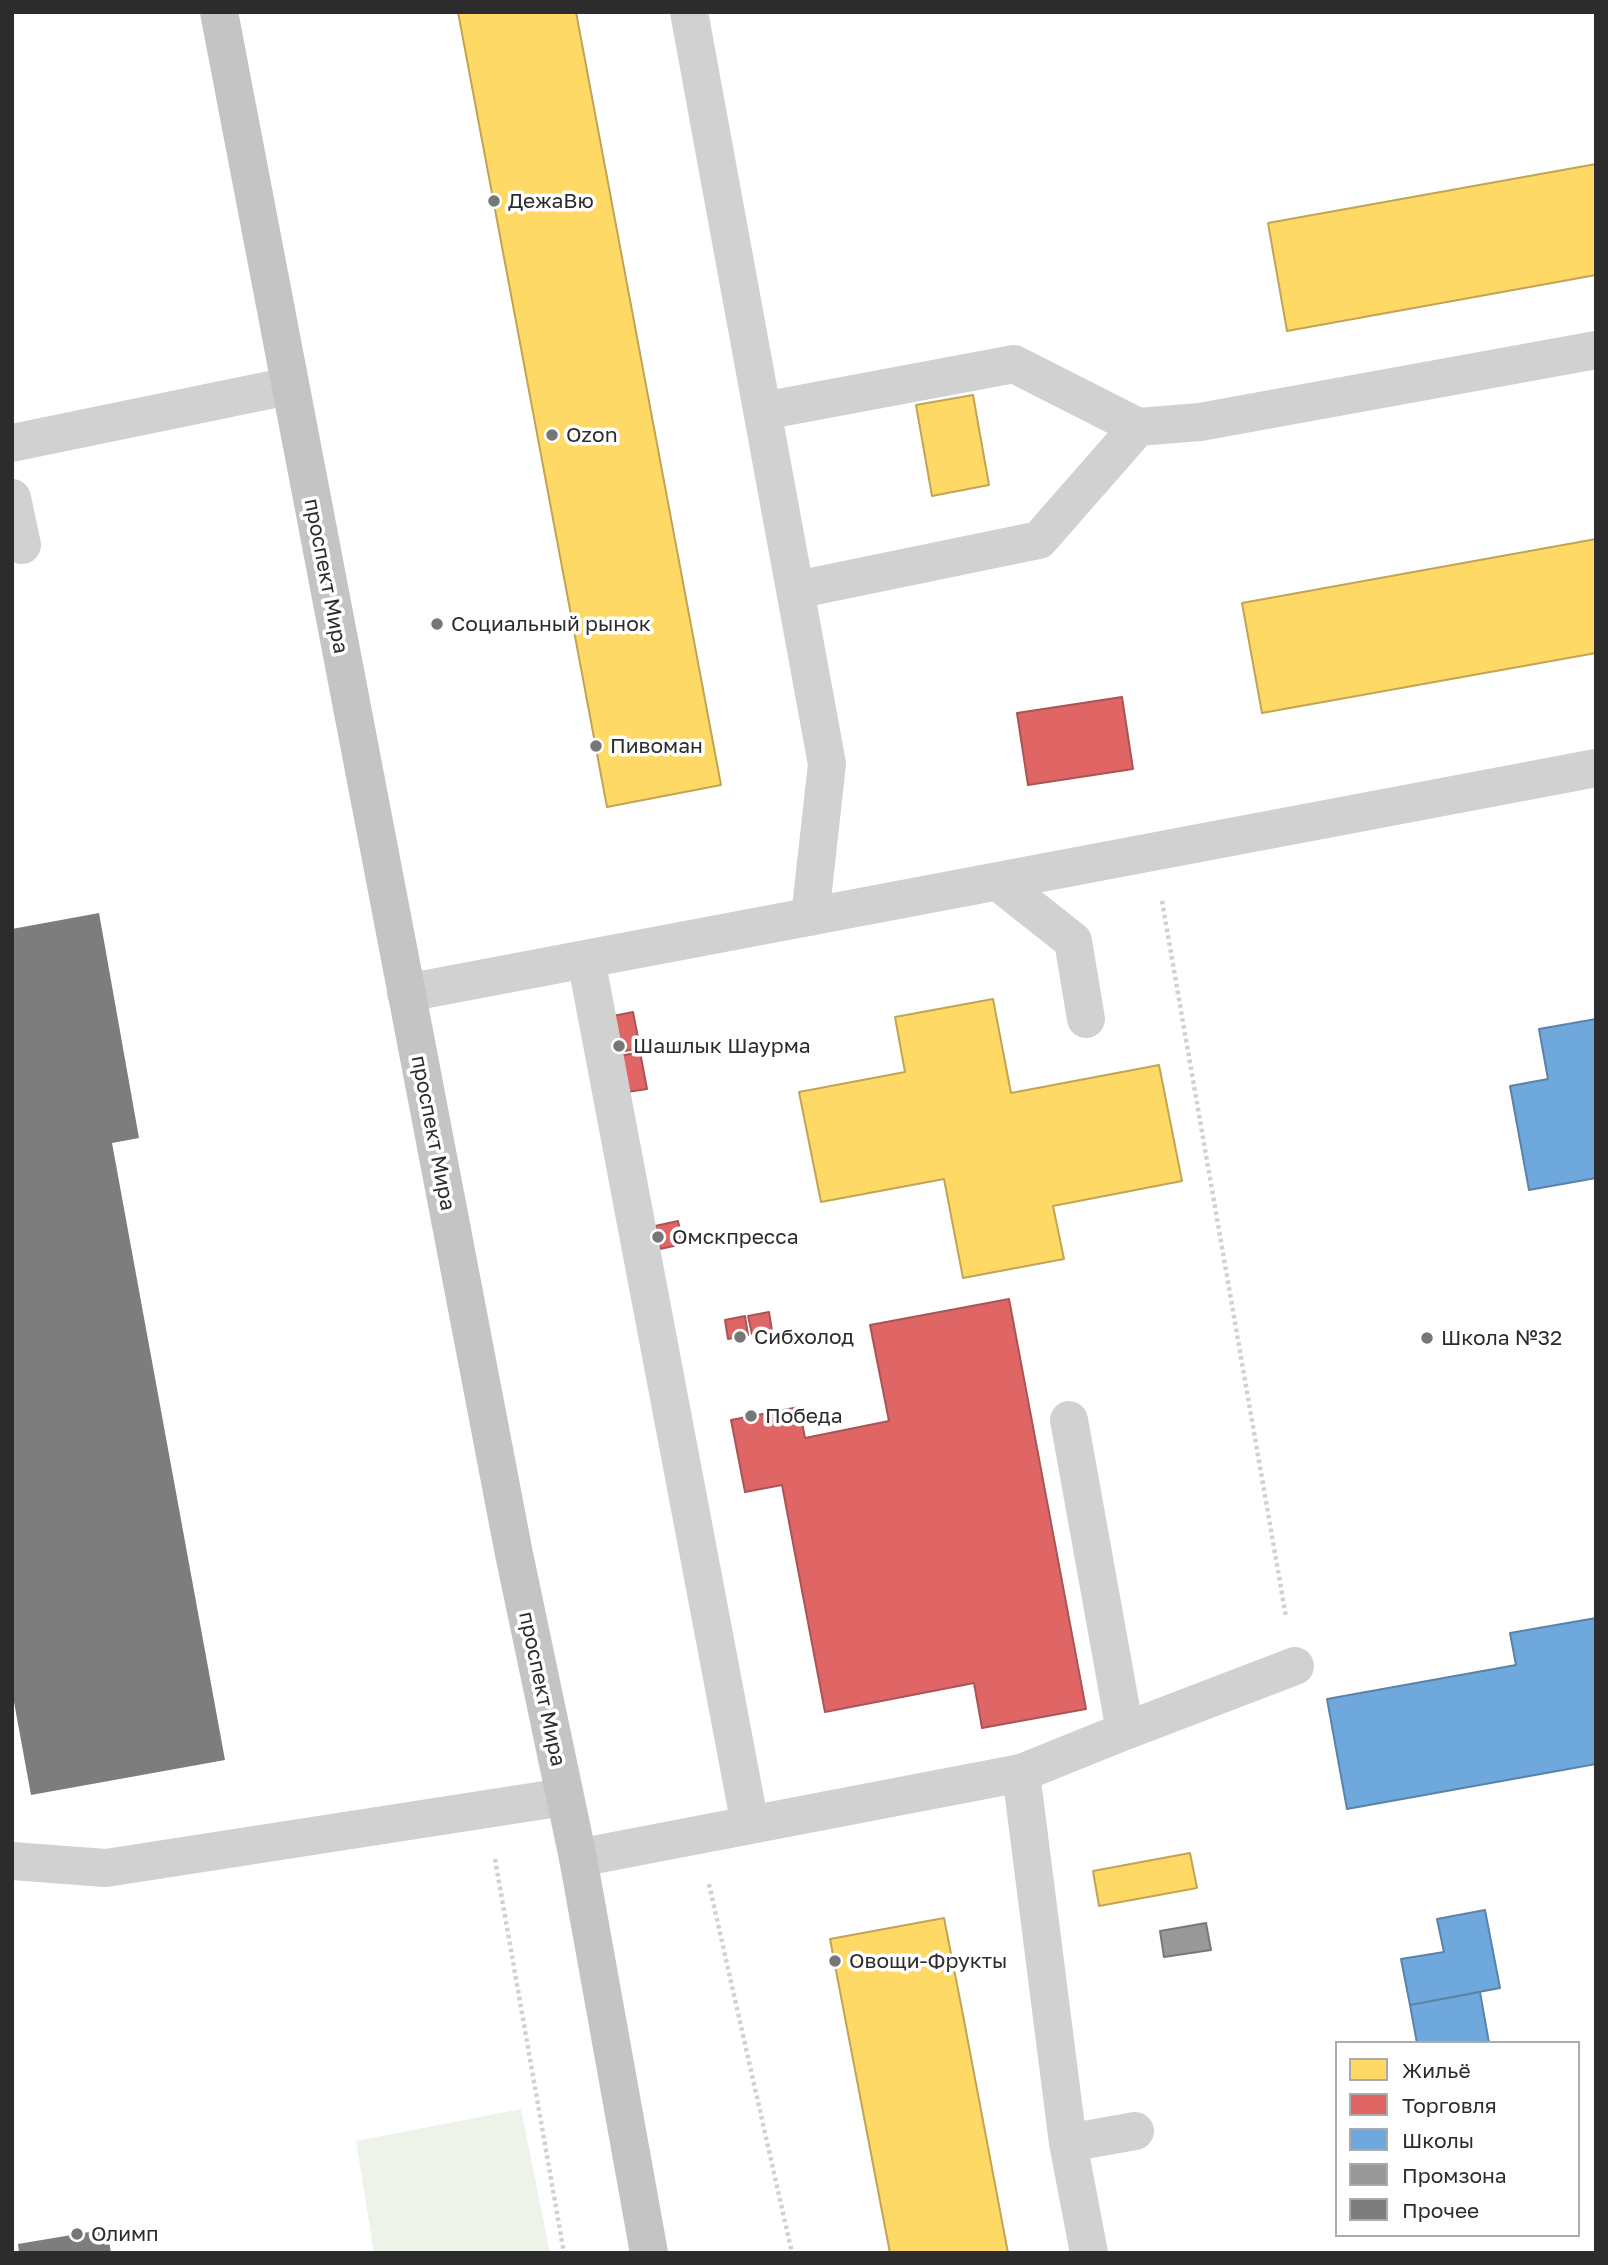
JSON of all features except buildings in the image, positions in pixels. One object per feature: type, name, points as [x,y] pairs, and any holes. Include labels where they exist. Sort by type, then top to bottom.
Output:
[{"type":"main road","name":"проспект Мира","points":[[219,12],[514,1555],[578,1858],[649,2253]]},
{"type":"street","points":[[689,12],[827,764],[810,917]]},
{"type":"street","points":[[763,411],[1014,364],[1138,427],[1200,422],[1596,351]]},
{"type":"street","points":[[12,443],[289,386]]},
{"type":"street","points":[[796,590],[1039,540],[1138,427]]},
{"type":"street","points":[[12,498],[22,545]]},
{"type":"street","points":[[406,993],[1596,768]]},
{"type":"street","points":[[997,881],[1073,941],[1086,1019]]},
{"type":"street","points":[[586,959],[750,1825]]},
{"type":"street","points":[[1069,1420],[1125,1731]]},
{"type":"street","points":[[578,1858],[1021,1773],[1295,1666]]},
{"type":"street","points":[[1021,1773],[1068,2143],[1088,2253]]},
{"type":"street","points":[[12,1861],[106,1868],[564,1797]]},
{"type":"street","points":[[1068,2143],[1135,2131]]},
{"type":"path","points":[[1153,852],[1295,1666]]},
{"type":"path","points":[[698,1836],[792,2253]]},
{"type":"path","points":[[494,1854],[564,2253]]},
{"type":"shaded area","points":[[521,2109],[550,2253],[374,2253],[356,2141]]},
{"type":"place","name":"ДежаВю","points":[[494,201]]},
{"type":"place","name":"Ozon","points":[[552,435]]},
{"type":"place","name":"Социальный рынок","points":[[437,624]]},
{"type":"place","name":"Пивоман","points":[[596,746]]},
{"type":"place","name":"Шашлык Шаурма","points":[[619,1046]]},
{"type":"place","name":"Омскпресса","points":[[658,1237]]},
{"type":"place","name":"Сибхолод","points":[[740,1337]]},
{"type":"place","name":"Школа №32","points":[[1427,1338]]},
{"type":"place","name":"Победа","points":[[751,1416]]},
{"type":"place","name":"Овощи-Фрукты","points":[[835,1961]]},
{"type":"place","name":"Олимп","points":[[77,2234]]}]
